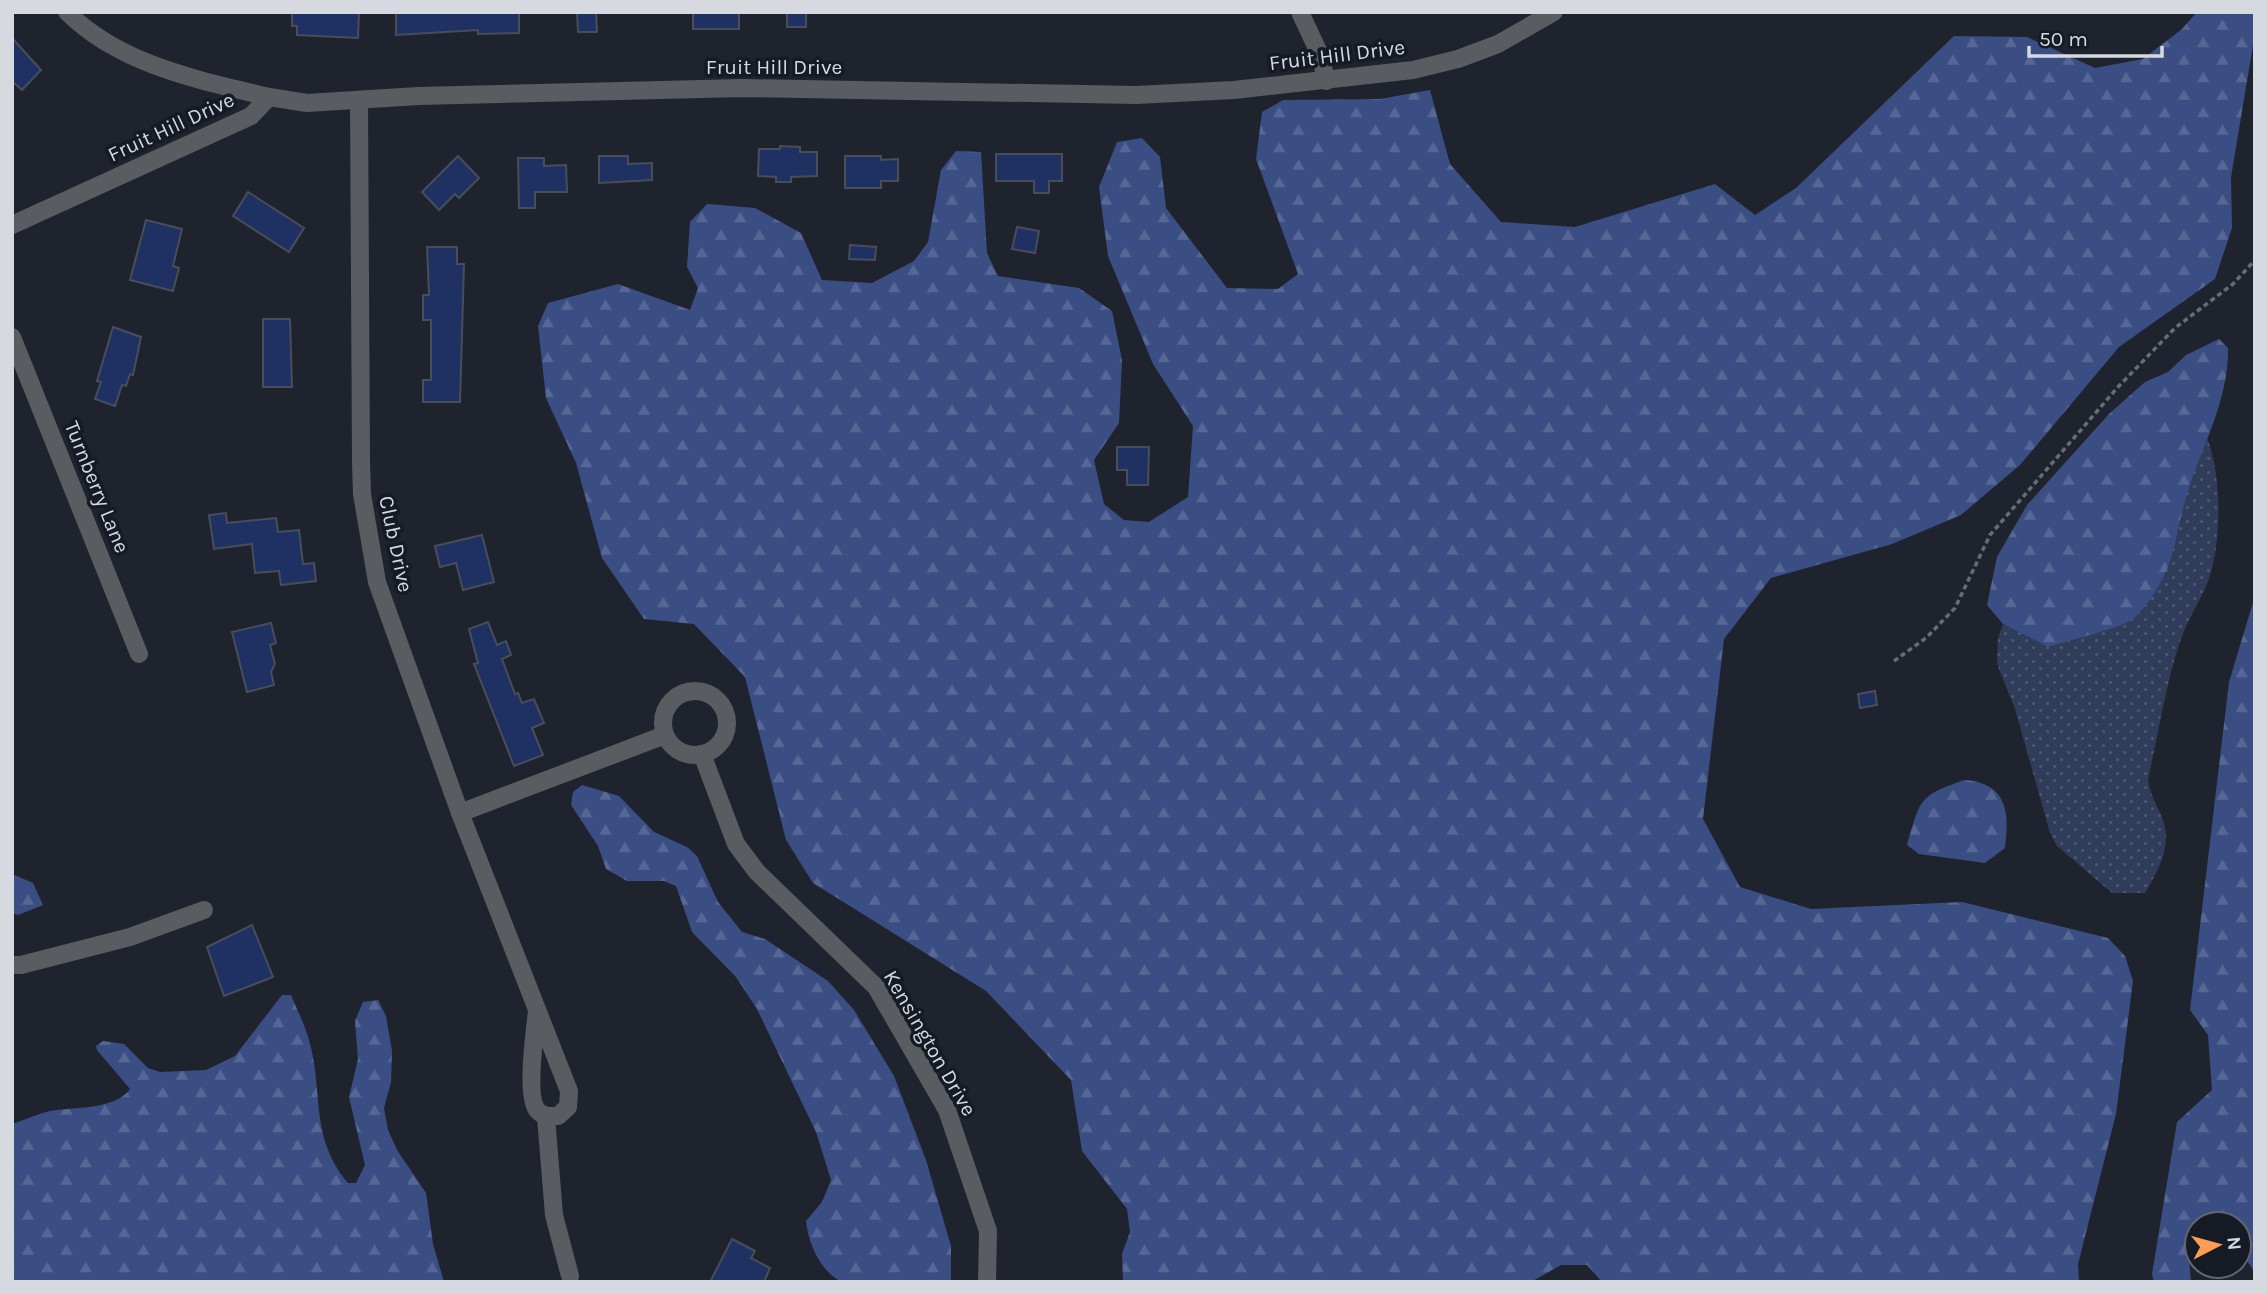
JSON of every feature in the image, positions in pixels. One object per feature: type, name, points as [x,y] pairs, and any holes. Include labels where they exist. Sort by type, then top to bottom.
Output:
[{"type":"street","points":[[67,12],[123,52],[184,77],[269,97]]},
{"type":"street","points":[[1300,12],[1321,57],[1326,81]]},
{"type":"street","name":"Fruit Hill Drive","points":[[12,225],[251,116],[269,97],[307,103],[418,96],[742,88],[1136,95],[1326,81],[1413,70],[1458,59],[1498,44],[1554,12]]},
{"type":"street","name":"Club Drive","points":[[359,101],[362,494],[377,582],[460,813],[569,1091],[568,1107],[558,1116],[546,1116],[536,1110],[532,1096],[537,1011]]},
{"type":"street","name":"Turnberry Lane","points":[[12,337],[139,654]]},
{"type":"street","points":[[701,692],[711,696],[724,710],[725,732],[712,750],[702,754],[681,752],[665,735],[664,713],[679,695],[701,692]]},
{"type":"street","points":[[460,813],[665,735]]},
{"type":"street","name":"Kensington Drive","points":[[702,754],[736,844],[757,872],[876,987],[947,1110],[988,1231],[987,1282]]},
{"type":"street","points":[[12,965],[130,937],[204,910]]},
{"type":"street","points":[[546,1116],[554,1215],[570,1276]]},
{"type":"path","points":[[1894,661],[1926,638],[1955,608],[1990,535],[2118,387],[2175,327],[2233,284],[2255,260]]},
{"type":"shaded area","points":[[2206,435],[2217,487],[2218,526],[2213,563],[2209,579],[2178,648],[2148,779],[2165,826],[2163,856],[2145,893],[2112,893],[2057,846],[2050,833],[2015,709],[1997,664],[1998,638],[2003,624],[2048,647],[2186,496]]},
{"type":"green space","points":[[2197,12],[2255,12],[2255,33],[2231,177],[2232,228],[2215,279],[2119,347],[2020,465],[1961,515],[1892,544],[1771,578],[1724,639],[1703,819],[1740,887],[1811,909],[1962,902],[2108,938],[2125,956],[2133,981],[2116,1114],[2078,1264],[2079,1282],[1602,1282],[1587,1265],[1561,1265],[1531,1282],[1123,1282],[1122,1254],[1130,1232],[1127,1209],[1082,1151],[1071,1080],[986,991],[813,883],[786,840],[745,677],[694,624],[644,619],[602,558],[576,463],[546,398],[538,326],[548,303],[618,284],[690,310],[698,288],[687,267],[690,222],[707,204],[755,208],[801,233],[822,280],[872,283],[914,261],[928,242],[941,170],[956,151],[981,152],[987,253],[998,276],[1079,288],[1112,311],[1122,360],[1119,423],[1094,460],[1104,504],[1124,520],[1149,522],[1188,497],[1193,426],[1153,364],[1108,256],[1099,187],[1117,142],[1142,138],[1160,157],[1166,208],[1227,288],[1278,289],[1298,274],[1256,159],[1262,112],[1283,100],[1380,99],[1430,90],[1450,164],[1501,222],[1575,227],[1715,184],[1755,215],[1796,188],[1954,36],[2027,37],[2095,68],[2143,59],[2182,29]]},
{"type":"green space","points":[[2219,339],[2228,348],[2220,403],[2188,491],[2169,564],[2150,600],[2128,622],[2048,647],[2003,624],[1987,605],[1997,557],[2027,505],[2109,414],[2145,382],[2168,372],[2186,355]]},
{"type":"green space","points":[[2255,596],[2255,1273],[2253,1210],[2183,1210],[2183,1280],[2191,1282],[2154,1282],[2152,1274],[2177,1122],[2212,1090],[2208,1035],[2190,1010],[2229,682]]},
{"type":"green space","points":[[1964,780],[1989,787],[2003,802],[2007,823],[2005,848],[1985,863],[1919,854],[1907,845],[1923,802],[1937,791]]},
{"type":"green space","points":[[582,785],[619,796],[654,832],[687,847],[697,856],[718,902],[742,932],[765,939],[828,981],[854,1010],[894,1076],[926,1160],[951,1246],[951,1282],[845,1282],[838,1280],[825,1269],[812,1246],[806,1221],[822,1202],[831,1180],[816,1132],[757,1009],[736,977],[692,932],[676,886],[664,881],[627,881],[606,869],[598,846],[571,805],[573,792]]},
{"type":"green space","points":[[12,874],[33,883],[43,905],[18,915],[12,913]]},
{"type":"green space","points":[[282,995],[291,995],[307,1034],[313,1059],[322,1131],[336,1166],[348,1183],[356,1183],[365,1165],[349,1097],[358,1059],[355,1021],[363,1002],[378,1000],[386,1016],[392,1051],[391,1082],[384,1108],[388,1130],[397,1150],[426,1193],[433,1244],[444,1282],[12,1282],[12,1124],[50,1111],[104,1104],[123,1096],[130,1089],[97,1050],[96,1046],[103,1041],[124,1044],[148,1068],[160,1072],[206,1070],[235,1056]]},
{"type":"building","points":[[292,12],[359,12],[358,38],[297,35],[297,26],[292,26]]},
{"type":"building","points":[[396,12],[519,12],[519,33],[478,34],[478,30],[396,35]]},
{"type":"building","points":[[577,12],[596,12],[597,32],[578,32]]},
{"type":"building","points":[[693,12],[739,12],[739,29],[693,29]]},
{"type":"building","points":[[787,12],[806,12],[806,27],[787,27]]},
{"type":"building","points":[[12,38],[41,70],[22,90],[12,81]]},
{"type":"building","points":[[780,146],[800,147],[800,152],[817,152],[817,176],[791,177],[791,182],[776,182],[776,177],[758,176],[759,149],[780,149]]},
{"type":"building","points":[[996,154],[1062,154],[1062,181],[1049,181],[1049,193],[1034,193],[1034,181],[996,181]]},
{"type":"building","points":[[458,156],[479,178],[459,198],[455,194],[439,210],[422,192]]},
{"type":"building","points":[[599,156],[628,156],[628,164],[652,163],[652,180],[599,183]]},
{"type":"building","points":[[845,156],[898,159],[898,181],[881,181],[881,188],[845,188]]},
{"type":"building","points":[[518,158],[544,158],[544,166],[566,165],[567,192],[535,192],[535,208],[519,208]]},
{"type":"building","points":[[248,192],[304,228],[289,252],[233,216]]},
{"type":"building","points":[[146,220],[182,229],[173,266],[179,268],[173,291],[130,280]]},
{"type":"building","points":[[1017,227],[1039,231],[1035,253],[1012,249]]},
{"type":"building","points":[[850,245],[876,247],[875,260],[849,259]]},
{"type":"building","points":[[427,247],[457,247],[457,264],[464,264],[460,402],[423,402],[423,380],[431,380],[431,320],[423,320],[423,295],[429,295]]},
{"type":"building","points":[[263,319],[290,319],[292,387],[263,387]]},
{"type":"building","points":[[113,327],[141,337],[133,375],[130,374],[126,386],[122,385],[115,406],[95,399],[101,382],[97,381]]},
{"type":"building","points":[[1117,447],[1149,447],[1148,485],[1127,485],[1127,470],[1117,470]]},
{"type":"building","points":[[226,513],[227,523],[276,518],[278,532],[299,530],[303,564],[314,563],[316,581],[281,585],[279,571],[255,573],[252,544],[214,549],[209,515]]},
{"type":"building","points":[[482,535],[494,582],[463,590],[456,563],[440,567],[435,546]]},
{"type":"building","points":[[488,622],[497,645],[506,641],[511,655],[502,659],[515,694],[518,693],[522,703],[534,699],[544,723],[532,728],[543,755],[514,766],[474,664],[478,663],[469,629]]},
{"type":"building","points":[[271,623],[276,643],[270,645],[275,664],[271,672],[274,685],[247,692],[232,632]]},
{"type":"building","points":[[1875,691],[1877,705],[1860,708],[1858,694]]},
{"type":"building","points":[[252,925],[273,977],[224,996],[207,947]]},
{"type":"building","points":[[732,1239],[755,1251],[751,1258],[770,1268],[764,1282],[710,1282]]}]
